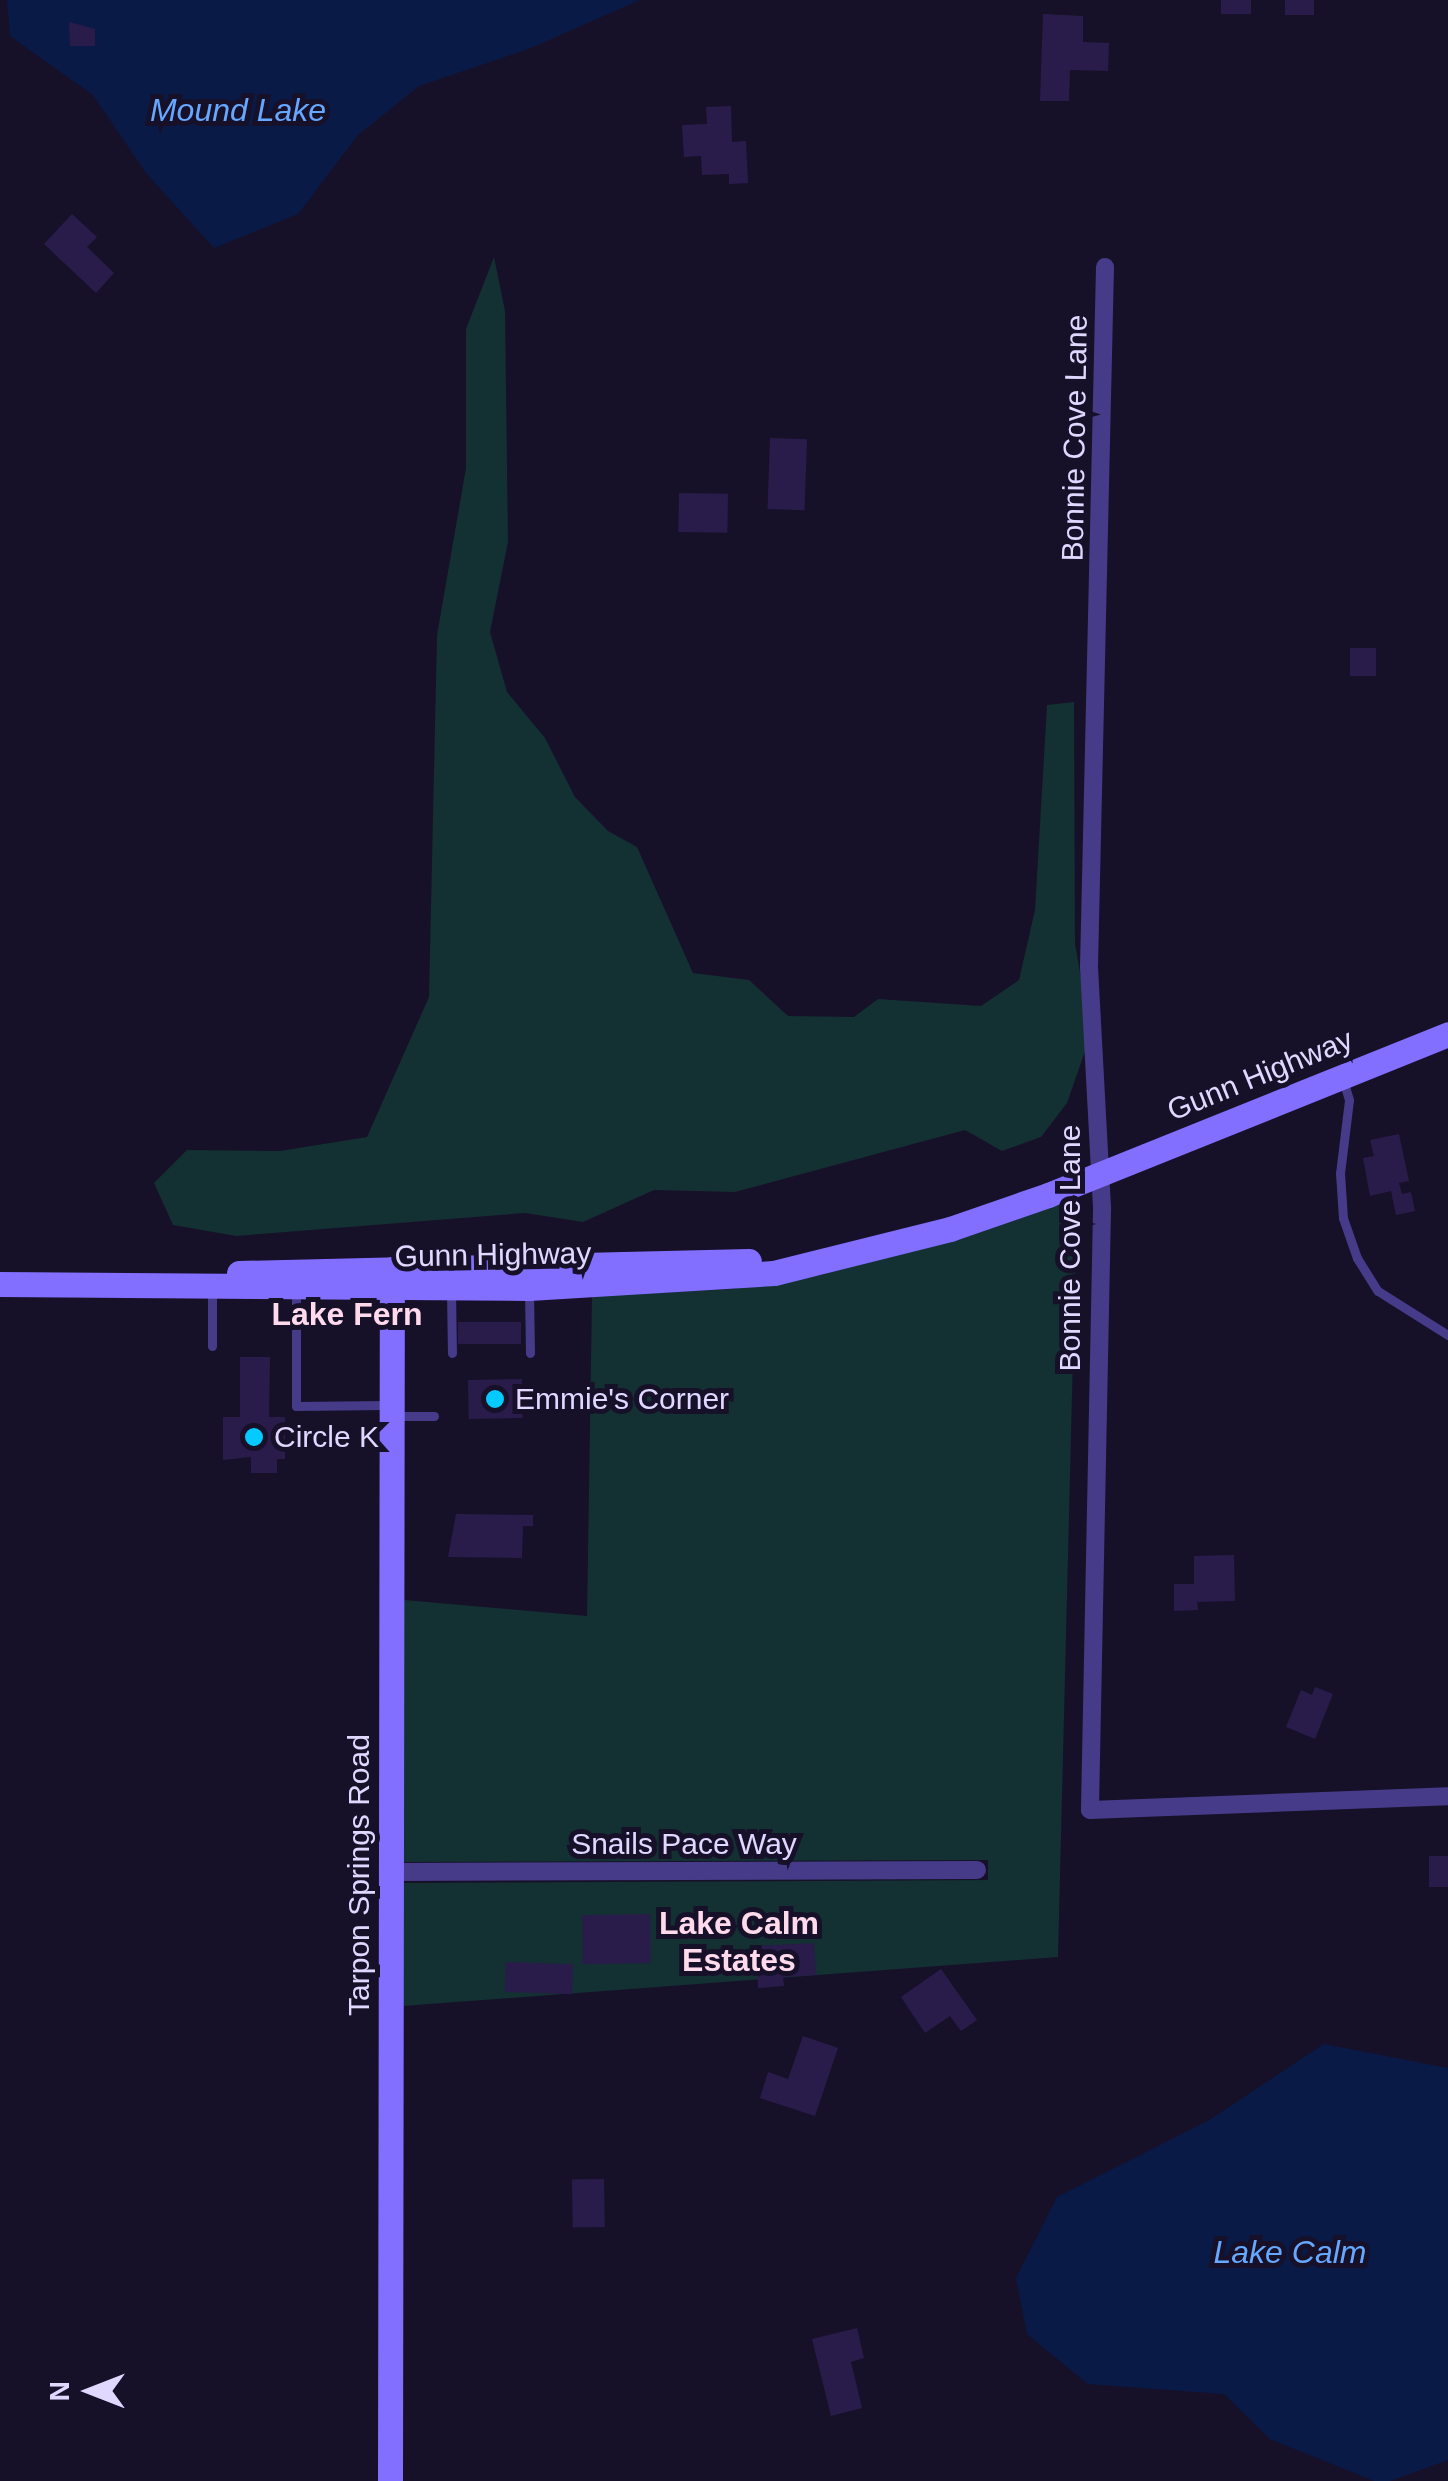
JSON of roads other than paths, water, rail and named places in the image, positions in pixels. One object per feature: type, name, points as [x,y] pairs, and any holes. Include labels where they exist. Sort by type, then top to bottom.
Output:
[{"type":"main road","name":"Gunn Highway","points":[[114,1283],[296,1289],[392,1279],[451,1288],[530,1288],[732,1279],[820,1265],[950,1228],[1102,1174],[1448,1034]]},
{"type":"main road","name":"Gunn Highway","points":[[0,1284],[392,1279],[868,1249]]},
{"type":"main road","name":"Tarpon Springs Road","points":[[390,2481],[392,1279]]},
{"type":"street","name":"Bonnie Cove Lane","points":[[1105,267],[1089,967],[1102,1174],[1090,1810],[1448,1796]]},
{"type":"street","name":"Snails Pace Way","points":[[392,1872],[977,1870]]},
{"type":"lane","points":[[1342,1077],[1350,1100],[1340,1173],[1343,1218],[1357,1258],[1378,1291],[1448,1335]]},
{"type":"lane","points":[[451,1288],[452,1353]]},
{"type":"lane","points":[[530,1288],[530,1352]]},
{"type":"lane","points":[[212,1289],[212,1346]]},
{"type":"lane","points":[[296,1289],[296,1406],[434,1416]]},
{"type":"water","name":"Mound Lake","points":[[7,0],[640,0],[531,48],[419,86],[357,136],[298,214],[214,248],[146,173],[93,95],[10,36]]},
{"type":"water","name":"Lake Calm","points":[[1324,2044],[1448,2068],[1448,2460],[1390,2481],[1374,2481],[1270,2439],[1224,2394],[1088,2384],[1027,2334],[1016,2278],[1057,2197],[1208,2121]]},
{"type":"place","name":"Emmie's Corner","points":[[495,1399]]},
{"type":"place","name":"Circle K","points":[[254,1437]]},
{"type":"district","name":"Lake Fern","points":[[347,1314]]},
{"type":"district","name":"Lake Calm Estates","points":[[739,1942]]}]
